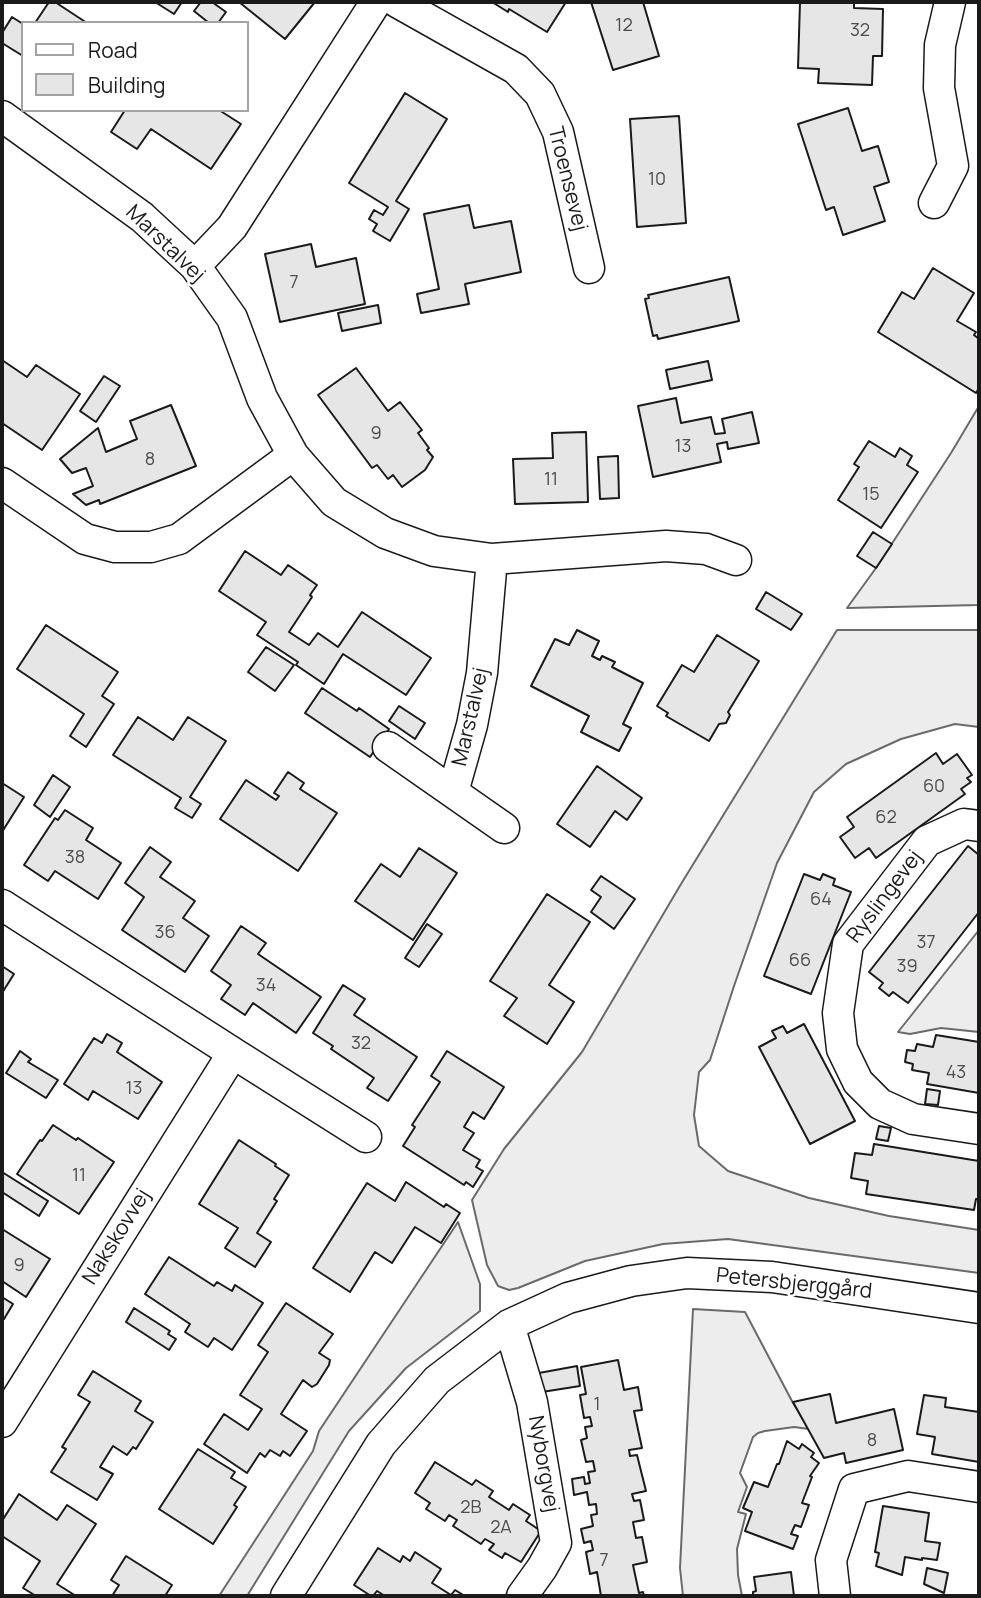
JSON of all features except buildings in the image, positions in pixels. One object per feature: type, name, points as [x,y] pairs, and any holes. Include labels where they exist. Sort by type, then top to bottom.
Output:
[{"type":"street","points":[[195,266],[232,227],[376,2]]},
{"type":"street","name":"Troensevej","points":[[397,2],[516,69],[540,94],[558,132],[589,268]]},
{"type":"street","points":[[934,203],[953,166],[939,88],[940,45],[950,2]]},
{"type":"street","name":"Marstalvej","points":[[2,116],[142,216],[195,266],[232,318],[262,398],[293,455],[334,502],[385,533],[435,551],[492,559],[666,546],[706,549],[736,560]]},
{"type":"street","points":[[2,483],[85,539],[115,547],[151,547],[179,539],[293,455]]},
{"type":"street","name":"Marstalvej","points":[[453,792],[472,725],[482,673],[492,559]]},
{"type":"street","name":"Marstalvej","points":[[388,747],[504,828]]},
{"type":"street","name":"Ryslingevej","points":[[979,826],[964,824],[928,841],[848,944],[838,1013],[842,1049],[858,1082],[880,1104],[913,1119],[979,1129]]},
{"type":"street","points":[[2,905],[366,1137]]},
{"type":"street","name":"Nakskovvej","points":[[2,1422],[233,1053]]},
{"type":"street","name":"Petersbjerggård","points":[[286,1596],[382,1444],[437,1380],[509,1325],[568,1298],[631,1281],[687,1273],[772,1277],[979,1308]]},
{"type":"street","name":"Nyborgvej","points":[[509,1325],[532,1402],[556,1543],[522,1596]]},
{"type":"street","points":[[835,1596],[831,1560],[854,1489],[908,1476],[979,1487]]},
{"type":"shaded area","points":[[979,406],[979,605],[847,608],[876,568]]},
{"type":"shaded area","points":[[837,630],[979,630],[979,727],[955,724],[901,739],[846,764],[814,792],[777,863],[710,1060],[699,1072],[694,1115],[699,1146],[728,1171],[809,1198],[889,1216],[979,1230],[979,1273],[728,1239],[663,1244],[585,1261],[518,1288],[509,1290],[498,1286],[487,1265],[472,1200],[504,1149],[582,1052],[681,884]]},
{"type":"shaded area","points":[[979,930],[979,1032],[941,1028],[910,1034],[898,1032]]},
{"type":"shaded area","points":[[458,1222],[480,1284],[480,1311],[406,1368],[349,1431],[247,1596],[219,1596],[313,1451],[319,1431]]},
{"type":"shaded area","points":[[693,1309],[745,1312],[809,1429],[794,1427],[765,1431],[753,1437],[740,1473],[747,1487],[738,1512],[746,1514],[737,1549],[742,1596],[683,1596],[680,1568]]}]
